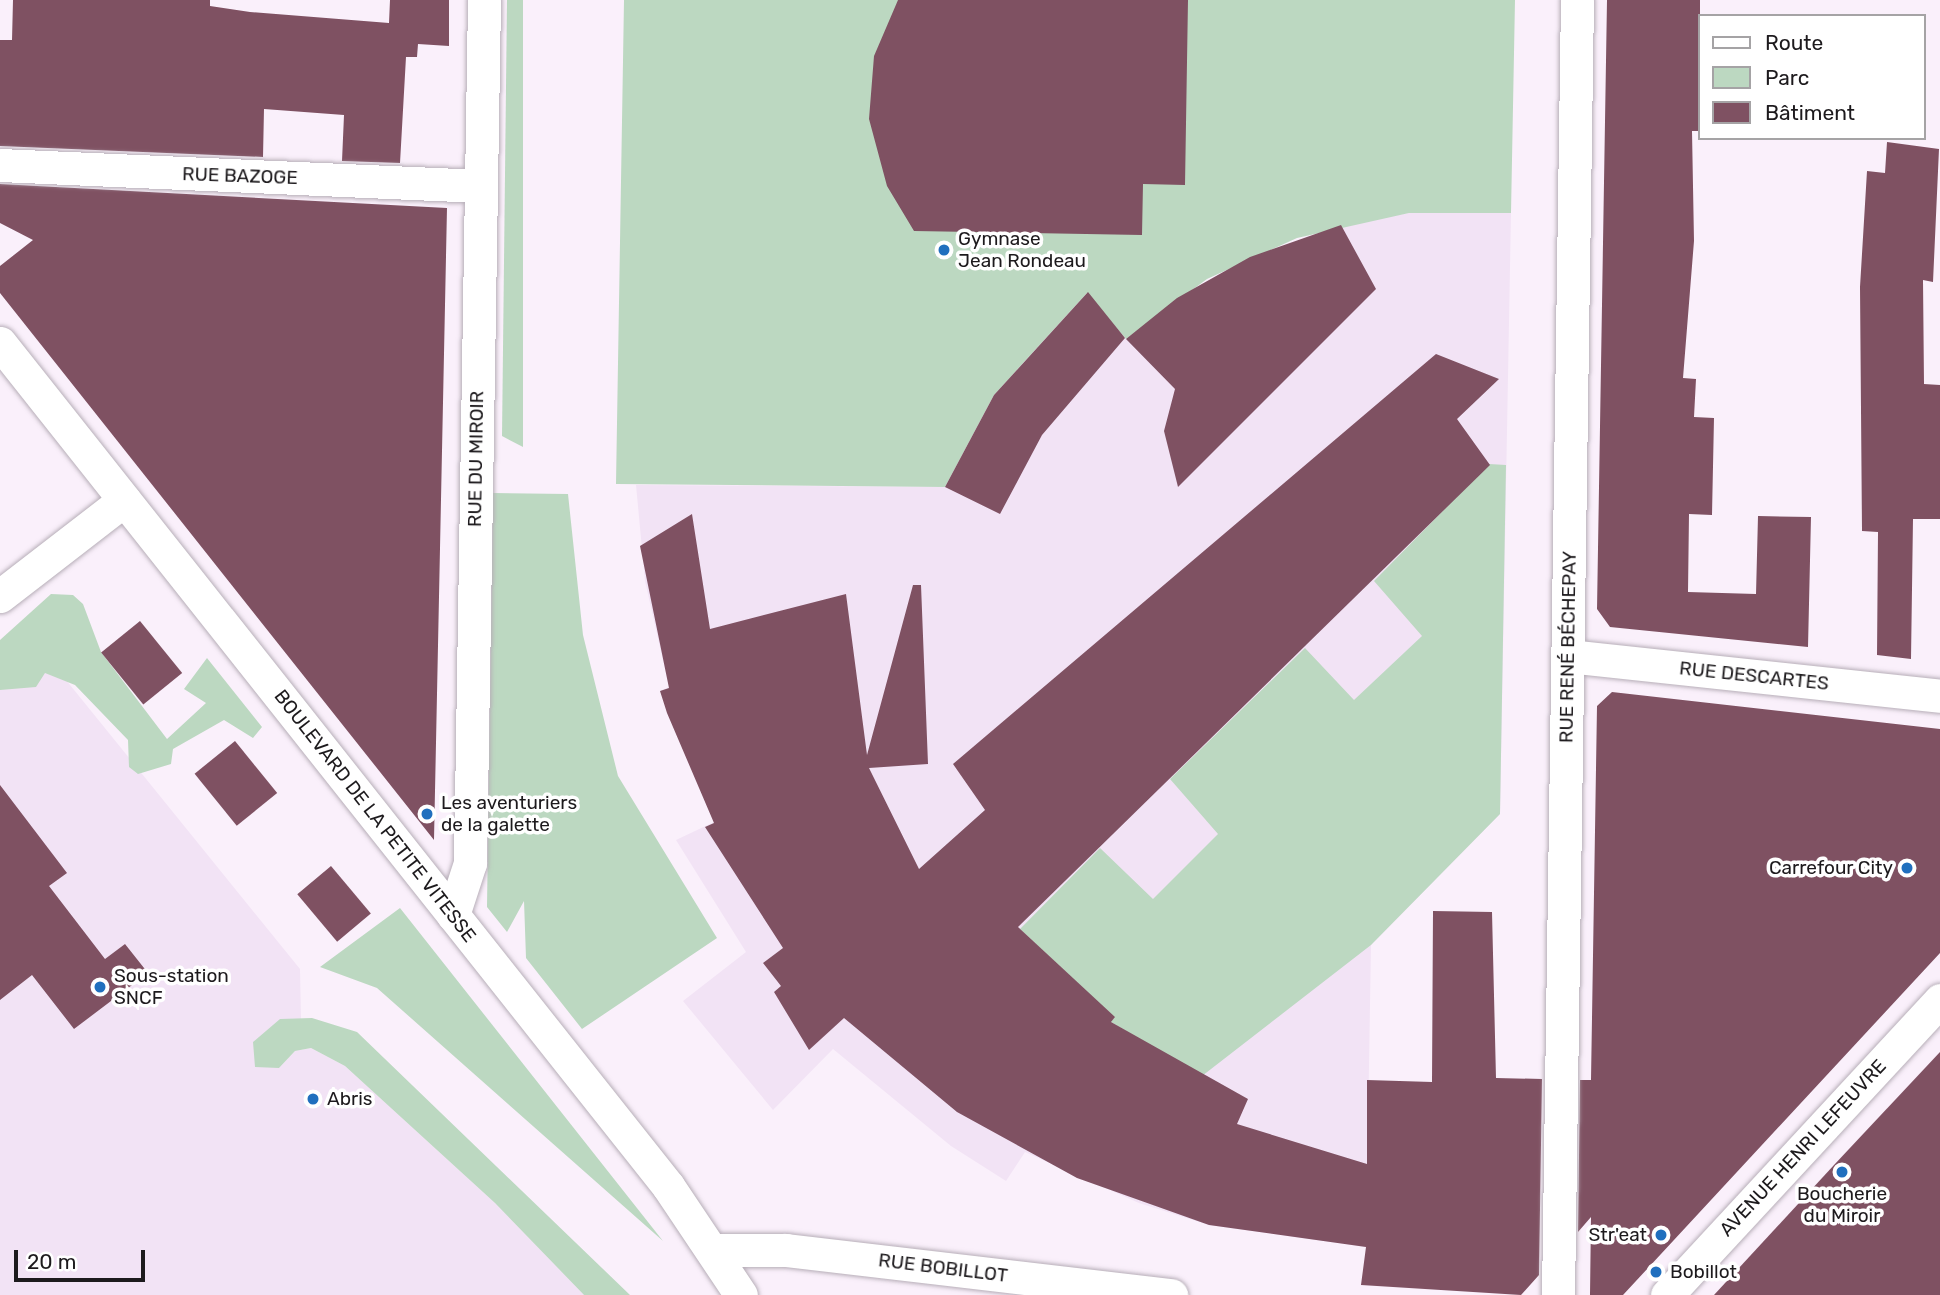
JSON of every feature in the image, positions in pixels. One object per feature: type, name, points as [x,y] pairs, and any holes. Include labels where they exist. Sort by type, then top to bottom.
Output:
[{"type":"street","name":"RUE DU MIROIR","points":[[453,915],[470,863],[484,0]]},
{"type":"street","name":"RUE RENÉ BÉCHEPAY","points":[[1558,1295],[1577,0]]},
{"type":"street","name":"RUE BAZOGE","points":[[0,165],[481,186]]},
{"type":"street","name":"BOULEVARD DE LA PETITE VITESSE","points":[[0,344],[453,915],[713,1250],[741,1295]]},
{"type":"street","points":[[0,596],[124,500]]},
{"type":"street","name":"RUE DESCARTES","points":[[1568,656],[1940,696]]},
{"type":"street","name":"AVENUE HENRI LEFEUVRE","points":[[1667,1295],[1940,1000]]},
{"type":"street","name":"RUE BOBILLOT","points":[[713,1250],[786,1250],[1171,1295]]},
{"type":"shaded area","points":[[1409,213],[1511,213],[1500,814],[1371,945],[1366,1247],[1209,1225],[1139,1203],[1025,1152],[1006,1181],[951,1146],[833,1049],[773,1110],[683,1001],[746,952],[676,840],[714,822],[660,691],[669,687],[645,581],[636,485],[945,487],[994,395],[1088,292],[1126,339],[1177,299],[1240,262],[1341,225]]},
{"type":"shaded area","points":[[32,638],[300,969],[301,1019],[280,1019],[279,1068],[295,1051],[311,1048],[345,1066],[495,1203],[584,1295],[0,1295],[0,663]]},
{"type":"green space","points":[[507,0],[523,0],[523,447],[502,436]]},
{"type":"green space","name":"Gymnase Jean Rondeau","points":[[624,0],[1515,0],[1511,213],[1409,213],[1297,238],[1207,279],[1126,339],[1087,293],[994,395],[945,487],[616,484]]},
{"type":"green space","points":[[1489,464],[1506,465],[1500,814],[1371,945],[1202,1076],[1111,1022],[1114,1017],[1020,929],[1100,848],[1153,899],[1218,834],[1170,779],[1305,648],[1354,700],[1422,636],[1374,581]]},
{"type":"green space","points":[[493,493],[568,494],[583,635],[618,776],[717,938],[582,1029],[526,958],[524,901],[507,932],[487,907]]},
{"type":"green space","points":[[51,594],[73,595],[83,604],[101,652],[167,739],[206,703],[184,689],[207,658],[262,727],[253,738],[224,720],[173,749],[171,764],[138,774],[129,767],[128,740],[75,685],[45,673],[36,687],[0,690],[0,640]]},
{"type":"green space","points":[[400,908],[663,1241],[377,988],[320,967]]},
{"type":"green space","points":[[312,1018],[357,1032],[630,1295],[584,1295],[495,1203],[345,1066],[311,1048],[295,1051],[279,1068],[255,1067],[253,1042],[280,1019]]},
{"type":"building","points":[[13,0],[210,0],[210,6],[250,12],[389,23],[390,0],[449,0],[449,46],[418,44],[417,57],[406,57],[400,163],[342,161],[344,115],[264,109],[263,157],[0,146],[0,40],[12,40]]},
{"type":"building","points":[[898,0],[1188,0],[1185,185],[1143,184],[1142,235],[914,231],[887,186],[869,119],[874,56]]},
{"type":"building","points":[[1607,0],[1700,0],[1699,131],[1692,131],[1694,241],[1683,378],[1696,379],[1694,417],[1714,418],[1712,515],[1689,514],[1688,592],[1756,594],[1758,516],[1811,517],[1808,647],[1610,627],[1597,609]]},
{"type":"building","points":[[1887,142],[1939,149],[1933,282],[1923,280],[1924,384],[1940,385],[1940,519],[1913,519],[1911,659],[1877,655],[1878,532],[1862,531],[1860,287],[1867,171],[1885,173]]},
{"type":"building","points":[[0,184],[447,208],[434,840],[0,293],[0,266],[33,240],[0,223]]},
{"type":"building","points":[[1341,225],[1376,289],[1178,487],[1164,431],[1175,389],[1126,339],[1177,298],[1250,257]]},
{"type":"building","points":[[1088,292],[1125,338],[1042,435],[1000,514],[945,487],[994,395]]},
{"type":"building","points":[[1436,354],[1499,379],[1457,419],[1490,465],[1018,927],[1115,1017],[1111,1022],[1248,1099],[1237,1124],[1367,1164],[1367,1080],[1432,1082],[1433,911],[1492,912],[1496,1078],[1542,1079],[1539,1275],[1521,1295],[1361,1285],[1366,1247],[1209,1225],[1077,1178],[957,1112],[844,1018],[809,1050],[774,992],[781,986],[763,963],[783,948],[705,827],[714,823],[660,691],[669,688],[640,546],[692,514],[710,629],[846,594],[867,755],[913,585],[921,585],[928,764],[869,768],[919,869],[985,810],[953,764]]},
{"type":"building","points":[[140,621],[182,673],[143,705],[101,652]]},
{"type":"building","points":[[1612,692],[1940,729],[1940,953],[1623,1295],[1590,1295],[1591,1217],[1578,1232],[1580,1080],[1591,1080],[1597,706]]},
{"type":"building","points":[[235,741],[277,793],[237,826],[195,774]]},
{"type":"building","points":[[0,785],[67,873],[49,886],[105,959],[125,944],[148,973],[74,1029],[32,975],[0,1000]]},
{"type":"building","points":[[331,866],[371,913],[337,942],[297,894]]},
{"type":"building","points":[[1940,1052],[1940,1295],[1714,1295],[1834,1165]]},
{"type":"place","name":"Gymnase Jean Rondeau","points":[[944,250]]},
{"type":"place","name":"Les aventuriers de la galette","points":[[427,814]]},
{"type":"place","name":"Carrefour City","points":[[1907,868]]},
{"type":"place","name":"Sous-station SNCF","points":[[100,987]]},
{"type":"place","name":"Abris","points":[[313,1099]]},
{"type":"place","name":"Boucherie du Miroir","points":[[1842,1172]]},
{"type":"place","name":"Str'eat","points":[[1661,1235]]},
{"type":"place","name":"Bobillot","points":[[1656,1272]]}]
